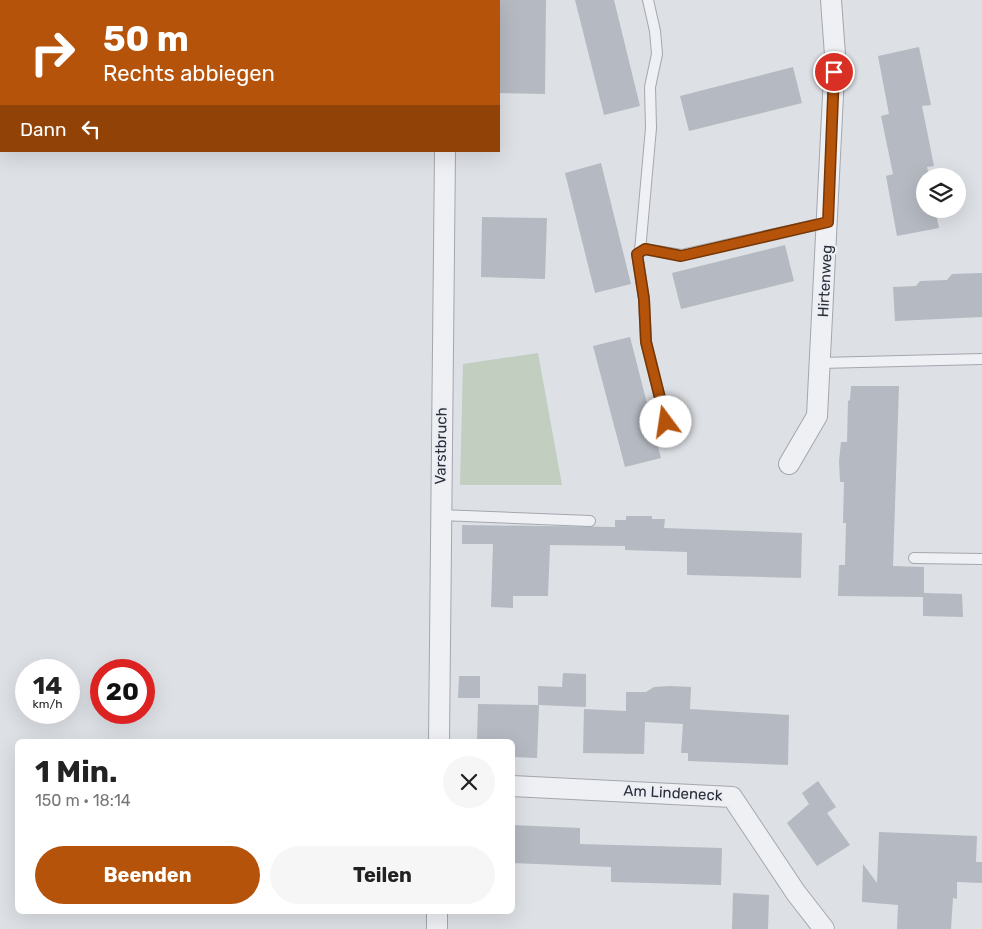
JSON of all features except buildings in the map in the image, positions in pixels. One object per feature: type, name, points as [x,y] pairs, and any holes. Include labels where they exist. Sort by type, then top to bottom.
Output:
[{"type":"street","name":"Hirtenweg","points":[[789,464],[817,416],[835,55],[831,0]]},
{"type":"street","name":"Varstbruch","points":[[439,739],[445,152]]},
{"type":"street","name":"Am Lindeneck","points":[[515,786],[583,788],[732,797],[796,893],[824,929]]},
{"type":"street","points":[[437,914],[437,929]]},
{"type":"lane","points":[[648,0],[656,31],[657,54],[650,87],[651,128],[640,251],[637,254],[644,299],[644,333],[666,422]]},
{"type":"lane","points":[[640,251],[645,249],[681,256],[828,222]]},
{"type":"lane","points":[[820,363],[982,359]]},
{"type":"lane","points":[[440,514],[590,521]]},
{"type":"lane","points":[[914,558],[982,559]]},
{"type":"green space","points":[[538,353],[562,485],[460,485],[463,364]]},
{"type":"route","points":[[666,422],[644,333],[644,299],[637,254],[645,249],[681,256],[828,222],[834,72]]}]
